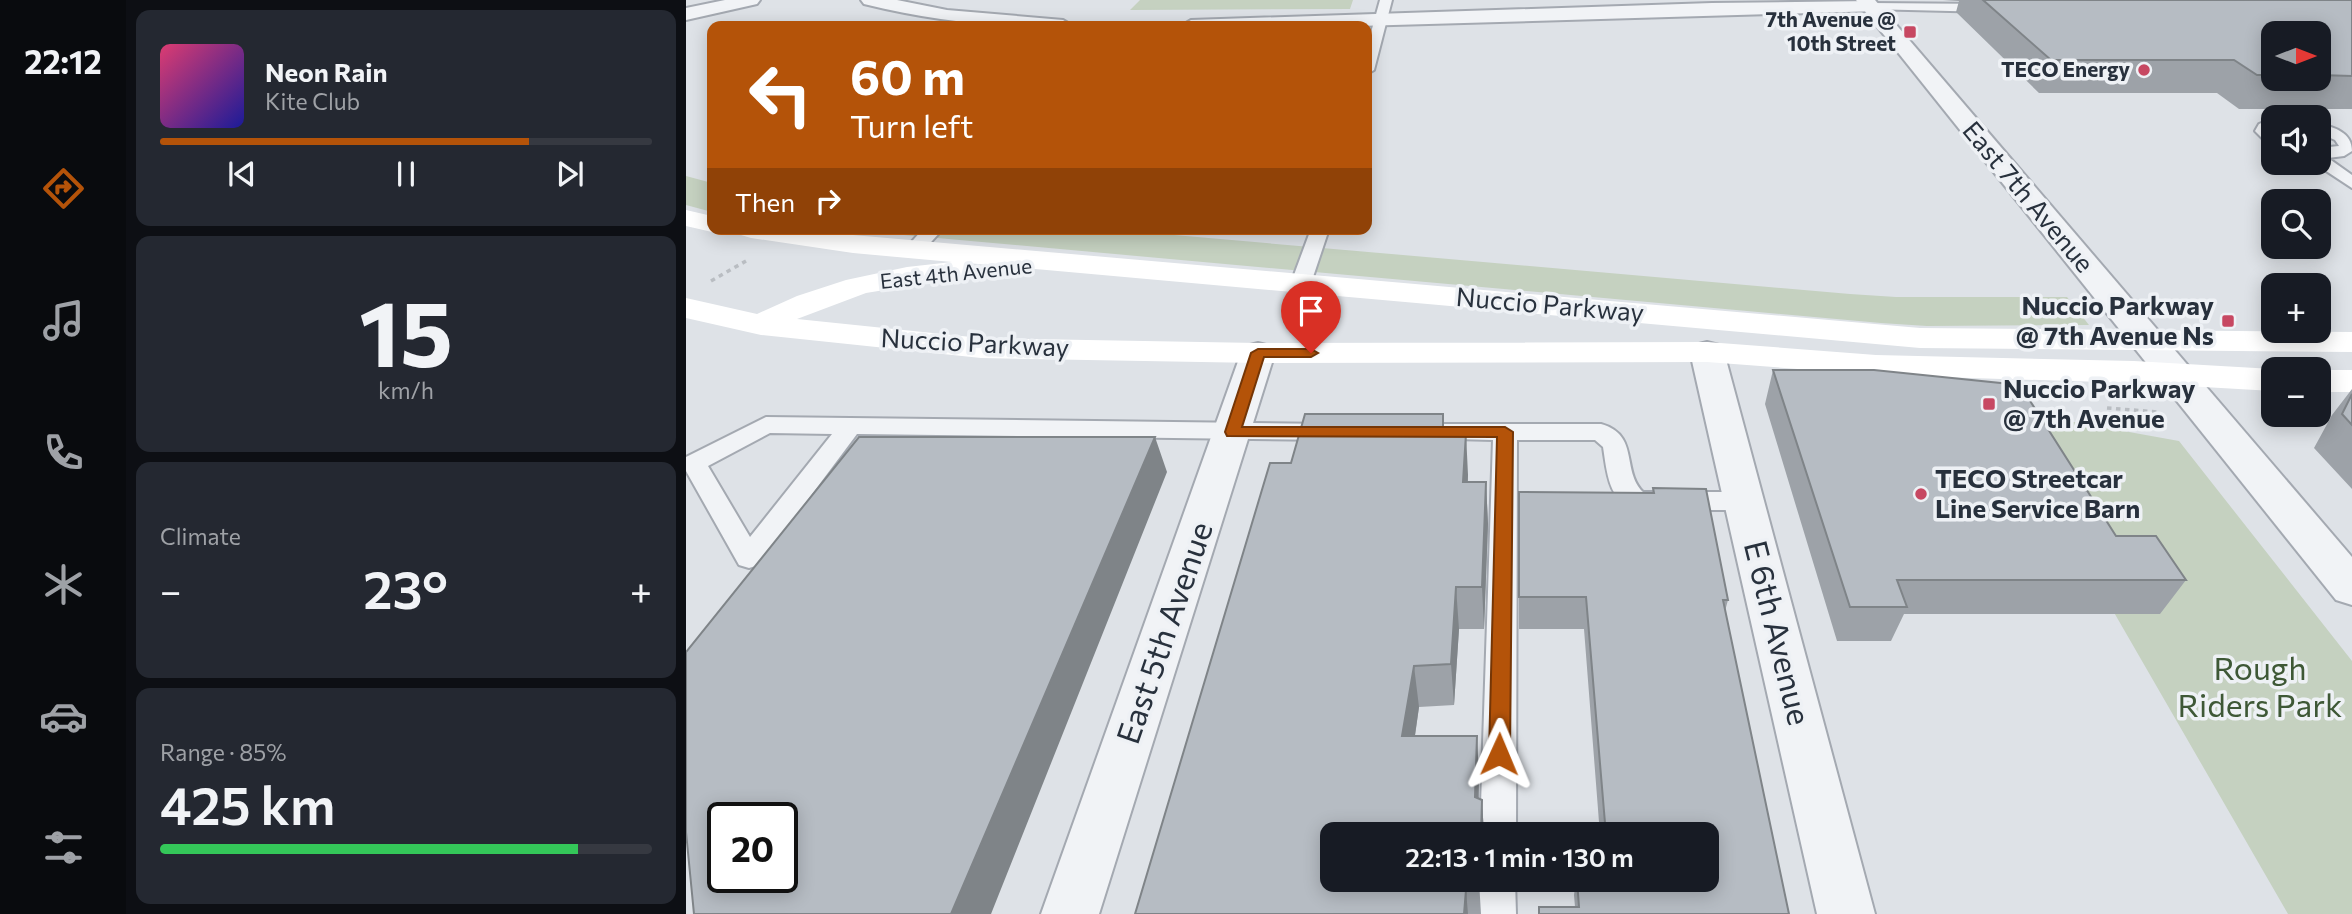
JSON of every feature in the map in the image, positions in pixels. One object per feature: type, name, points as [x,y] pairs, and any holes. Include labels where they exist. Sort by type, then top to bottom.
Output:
[{"type":"main road","points":[[686,218],[707,223]]},
{"type":"main road","name":"Nuccio Parkway","points":[[752,243],[924,239],[1076,263],[1920,338],[2352,342]]},
{"type":"main road","name":"East 4th Avenue","points":[[761,326],[823,296],[876,280],[933,272],[1076,263]]},
{"type":"main road","name":"Nuccio Parkway","points":[[693,298],[761,326],[981,348],[1258,353],[1707,352],[1876,365],[2261,379]]},
{"type":"main road","points":[[2331,381],[2352,381]]},
{"type":"street","points":[[686,14],[751,0]]},
{"type":"street","points":[[870,0],[947,16],[1005,21]]},
{"type":"street","points":[[1348,21],[1568,7],[1868,4]]},
{"type":"street","name":"East 7th Avenue","points":[[1868,4],[2352,588]]},
{"type":"street","name":"E 6th Avenue","points":[[1707,352],[1846,914]]},
{"type":"street","name":"East 5th Avenue","points":[[1070,914],[1258,353]]},
{"type":"lane","points":[[1372,49],[1386,0]]},
{"type":"lane","points":[[1868,4],[1999,8]]},
{"type":"lane","points":[[2331,134],[2346,142],[2347,155]]},
{"type":"lane","points":[[2331,167],[2352,182]]},
{"type":"lane","points":[[1301,283],[1318,235]]},
{"type":"lane","points":[[851,425],[749,558],[694,463],[766,425],[851,425],[1232,432],[1360,432]]},
{"type":"lane","points":[[1400,432],[1601,432],[1615,444],[1622,486],[1637,500],[1744,500]]},
{"type":"lane","points":[[1498,822],[1505,432]]},
{"type":"lane","points":[[1497,892],[1497,914]]},
{"type":"path","points":[[693,298],[752,243]]},
{"type":"green space","points":[[1140,0],[1353,0],[1350,9],[1130,10]]},
{"type":"green space","points":[[686,176],[707,182],[707,211],[686,205]]},
{"type":"green space","points":[[904,235],[1174,235],[1850,294],[1896,297],[2067,297],[2089,325],[1927,326]]},
{"type":"green space","name":"Rough Riders Park","points":[[1996,408],[2179,441],[2352,661],[2352,914],[2288,914]]},
{"type":"building","points":[[1983,0],[2352,0],[2352,76],[2331,75],[2331,21],[2261,21],[2261,75],[2234,60],[2051,60]]},
{"type":"building","name":"TECO Streetcar Line Service Barn","points":[[1773,370],[1874,370],[2020,385],[2116,536],[2156,536],[2186,580],[1897,580],[1907,607],[1850,607]]},
{"type":"building","points":[[2352,394],[2352,425],[2342,414]]},
{"type":"building","points":[[1305,414],[1443,414],[1443,432],[1466,433],[1463,482],[1486,482],[1482,587],[1456,587],[1451,664],[1414,666],[1402,736],[1477,736],[1475,797],[1482,800],[1481,822],[1320,822],[1320,892],[1466,892],[1464,914],[1135,914],[1270,463],[1291,463]]},
{"type":"building","points":[[859,437],[1155,437],[951,914],[694,914],[686,832],[686,652]]},
{"type":"building","points":[[1653,488],[1706,489],[1728,600],[1723,600],[1789,914],[1539,914],[1539,907],[1579,907],[1578,892],[1719,892],[1719,822],[1605,822],[1586,597],[1519,597],[1519,492],[1654,493]]},
{"type":"place","name":"7th Avenue @ 10th Street","points":[[1910,32]]},
{"type":"place","name":"TECO Energy","points":[[2144,70]]},
{"type":"place","name":"Nuccio Parkway @ 7th Avenue Ns","points":[[2228,321]]},
{"type":"place","name":"Nuccio Parkway @ 7th Avenue","points":[[1989,404]]},
{"type":"place","name":"TECO Streetcar Line Service Barn","points":[[1921,494]]},
{"type":"route","points":[[1311,353],[1258,353],[1232,432],[1505,432],[1499,754]]}]
